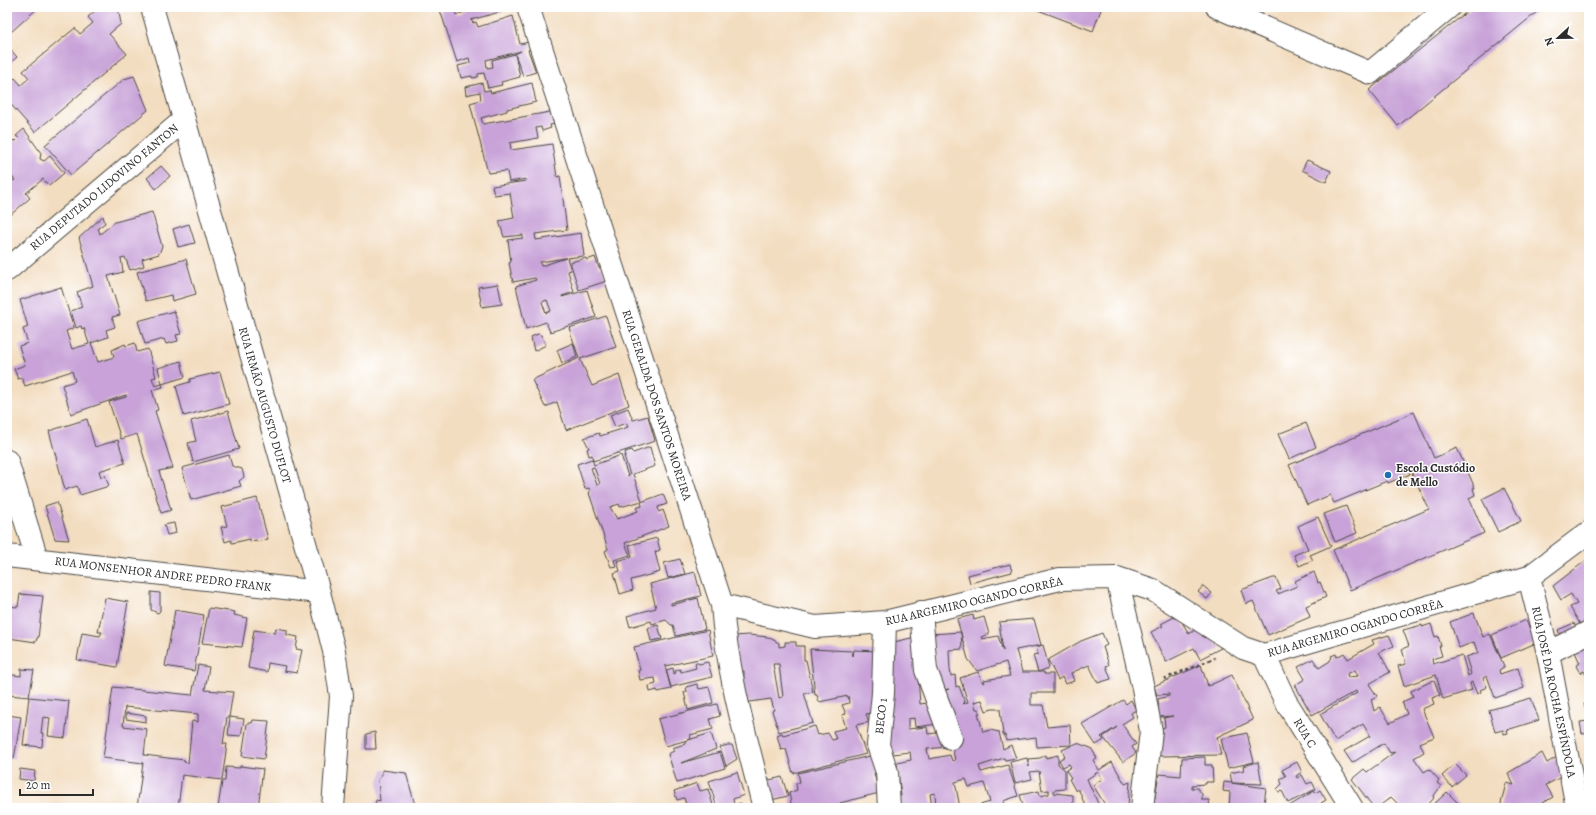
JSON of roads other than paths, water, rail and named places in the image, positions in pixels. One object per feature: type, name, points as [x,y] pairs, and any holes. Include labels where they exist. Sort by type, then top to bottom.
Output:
[{"type":"street","name":"RUA IRMÃO AUGUSTO DUFLOT","points":[[152,7],[319,592],[334,651],[341,696],[333,808]]},
{"type":"street","name":"RUA GERALDA DOS SANTOS MOREIRA","points":[[528,7],[722,605],[724,637],[737,699],[764,808]]},
{"type":"street","points":[[1217,7],[1370,73],[1449,7]]},
{"type":"street","name":"RUA DEPUTADO LIDOVINO FANTON","points":[[7,270],[184,120]]},
{"type":"street","points":[[7,461],[37,559]]},
{"type":"street","name":"RUA ARGEMIRO OGANDO CORRÊA","points":[[722,605],[815,627],[885,622],[1060,579],[1117,578],[1153,590],[1243,648],[1264,655],[1529,577],[1589,532]]},
{"type":"street","name":"RUA MONSENHOR ANDRE PEDRO FRANK","points":[[7,556],[319,592]]},
{"type":"street","name":"RUA JOSÉ DA ROCHA ESPÍNDOLA","points":[[1529,577],[1548,653],[1577,808]]},
{"type":"street","points":[[1117,578],[1143,688],[1151,731],[1142,808]]},
{"type":"street","points":[[921,612],[926,670],[951,738]]},
{"type":"street","name":"BECO 1","points":[[885,622],[883,693],[878,745],[887,772],[889,808]]},
{"type":"street","points":[[1548,653],[1589,632]]},
{"type":"street","name":"RUA C","points":[[1264,655],[1285,700],[1352,808]]},
{"type":"place","name":"Escola Custódio de Mello","points":[[1388,475]]}]
